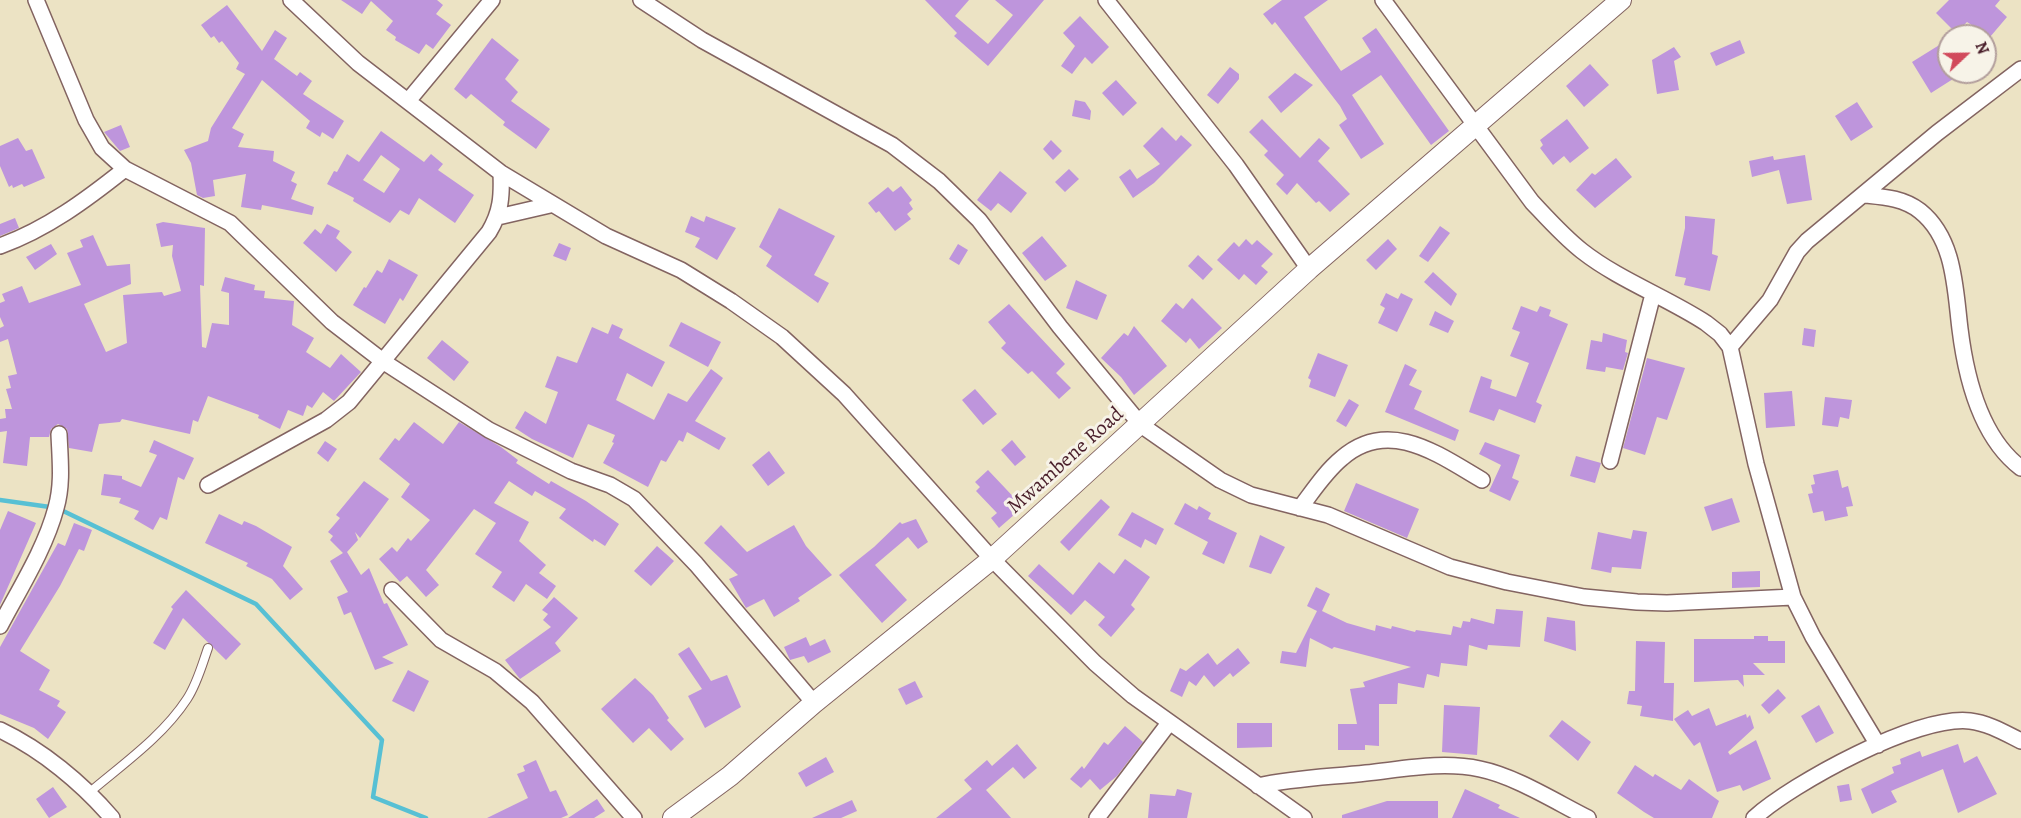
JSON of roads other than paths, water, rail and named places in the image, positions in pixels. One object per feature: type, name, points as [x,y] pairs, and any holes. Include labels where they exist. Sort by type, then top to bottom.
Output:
[{"type":"street","points":[[36,0],[86,120],[102,148],[125,169],[230,223],[332,322],[384,362],[489,430],[561,466],[610,485],[634,499],[696,564],[814,703]]},
{"type":"street","points":[[291,0],[358,63],[501,173],[606,236],[681,270],[731,301],[782,337],[844,394],[992,559],[1095,663],[1169,723],[1304,818]]},
{"type":"street","points":[[408,101],[492,0]]},
{"type":"street","points":[[641,0],[702,40],[892,145],[939,181],[980,220],[1060,327],[1141,425],[1220,480],[1251,495],[1337,518],[1450,567],[1507,582],[1584,597],[1667,603],[1793,597]]},
{"type":"street","points":[[1106,0],[1236,165],[1309,269]]},
{"type":"street","points":[[1383,0],[1477,124],[1532,202],[1556,227],[1581,250],[1604,266],[1653,294],[1682,307],[1706,323],[1720,334],[1730,347],[1756,464],[1793,597],[1813,637],[1878,746]]},
{"type":"street","name":"Mwambene Road","points":[[674,818],[730,776],[814,703],[992,559],[1309,269],[1621,0]]},
{"type":"street","points":[[1730,347],[1770,300],[1797,252],[1936,133],[2021,69]]},
{"type":"street","points":[[0,246],[31,234],[66,213],[125,169]]},
{"type":"street","points":[[208,484],[326,420],[349,402],[489,232],[498,217],[501,173]]},
{"type":"street","points":[[1864,195],[1893,198],[1906,203],[1921,212],[1942,239],[1951,260],[1965,360],[1975,398],[1990,432],[2006,456],[2021,468]]},
{"type":"street","points":[[498,217],[550,204]]},
{"type":"street","points":[[1610,461],[1653,294]]},
{"type":"street","points":[[0,626],[37,554],[57,508],[61,477],[59,434]]},
{"type":"street","points":[[1300,508],[1328,471],[1344,456],[1366,444],[1389,439],[1413,442],[1482,480]]},
{"type":"street","points":[[392,590],[441,640],[495,671],[532,702],[634,818]]},
{"type":"street","points":[[1754,818],[1799,784],[1878,746],[1948,721],[1971,721],[2000,730],[2021,741]]},
{"type":"street","points":[[1097,818],[1169,723]]},
{"type":"street","points":[[0,730],[52,763],[90,792],[112,818]]},
{"type":"street","points":[[1258,786],[1283,780],[1424,766],[1459,765],[1483,769],[1528,788],[1588,818]]},
{"type":"lane","points":[[90,792],[147,743],[175,714],[195,684],[208,648]]},
{"type":"waterway","points":[[0,500],[57,508],[256,604],[382,740],[373,797],[426,818]]}]
